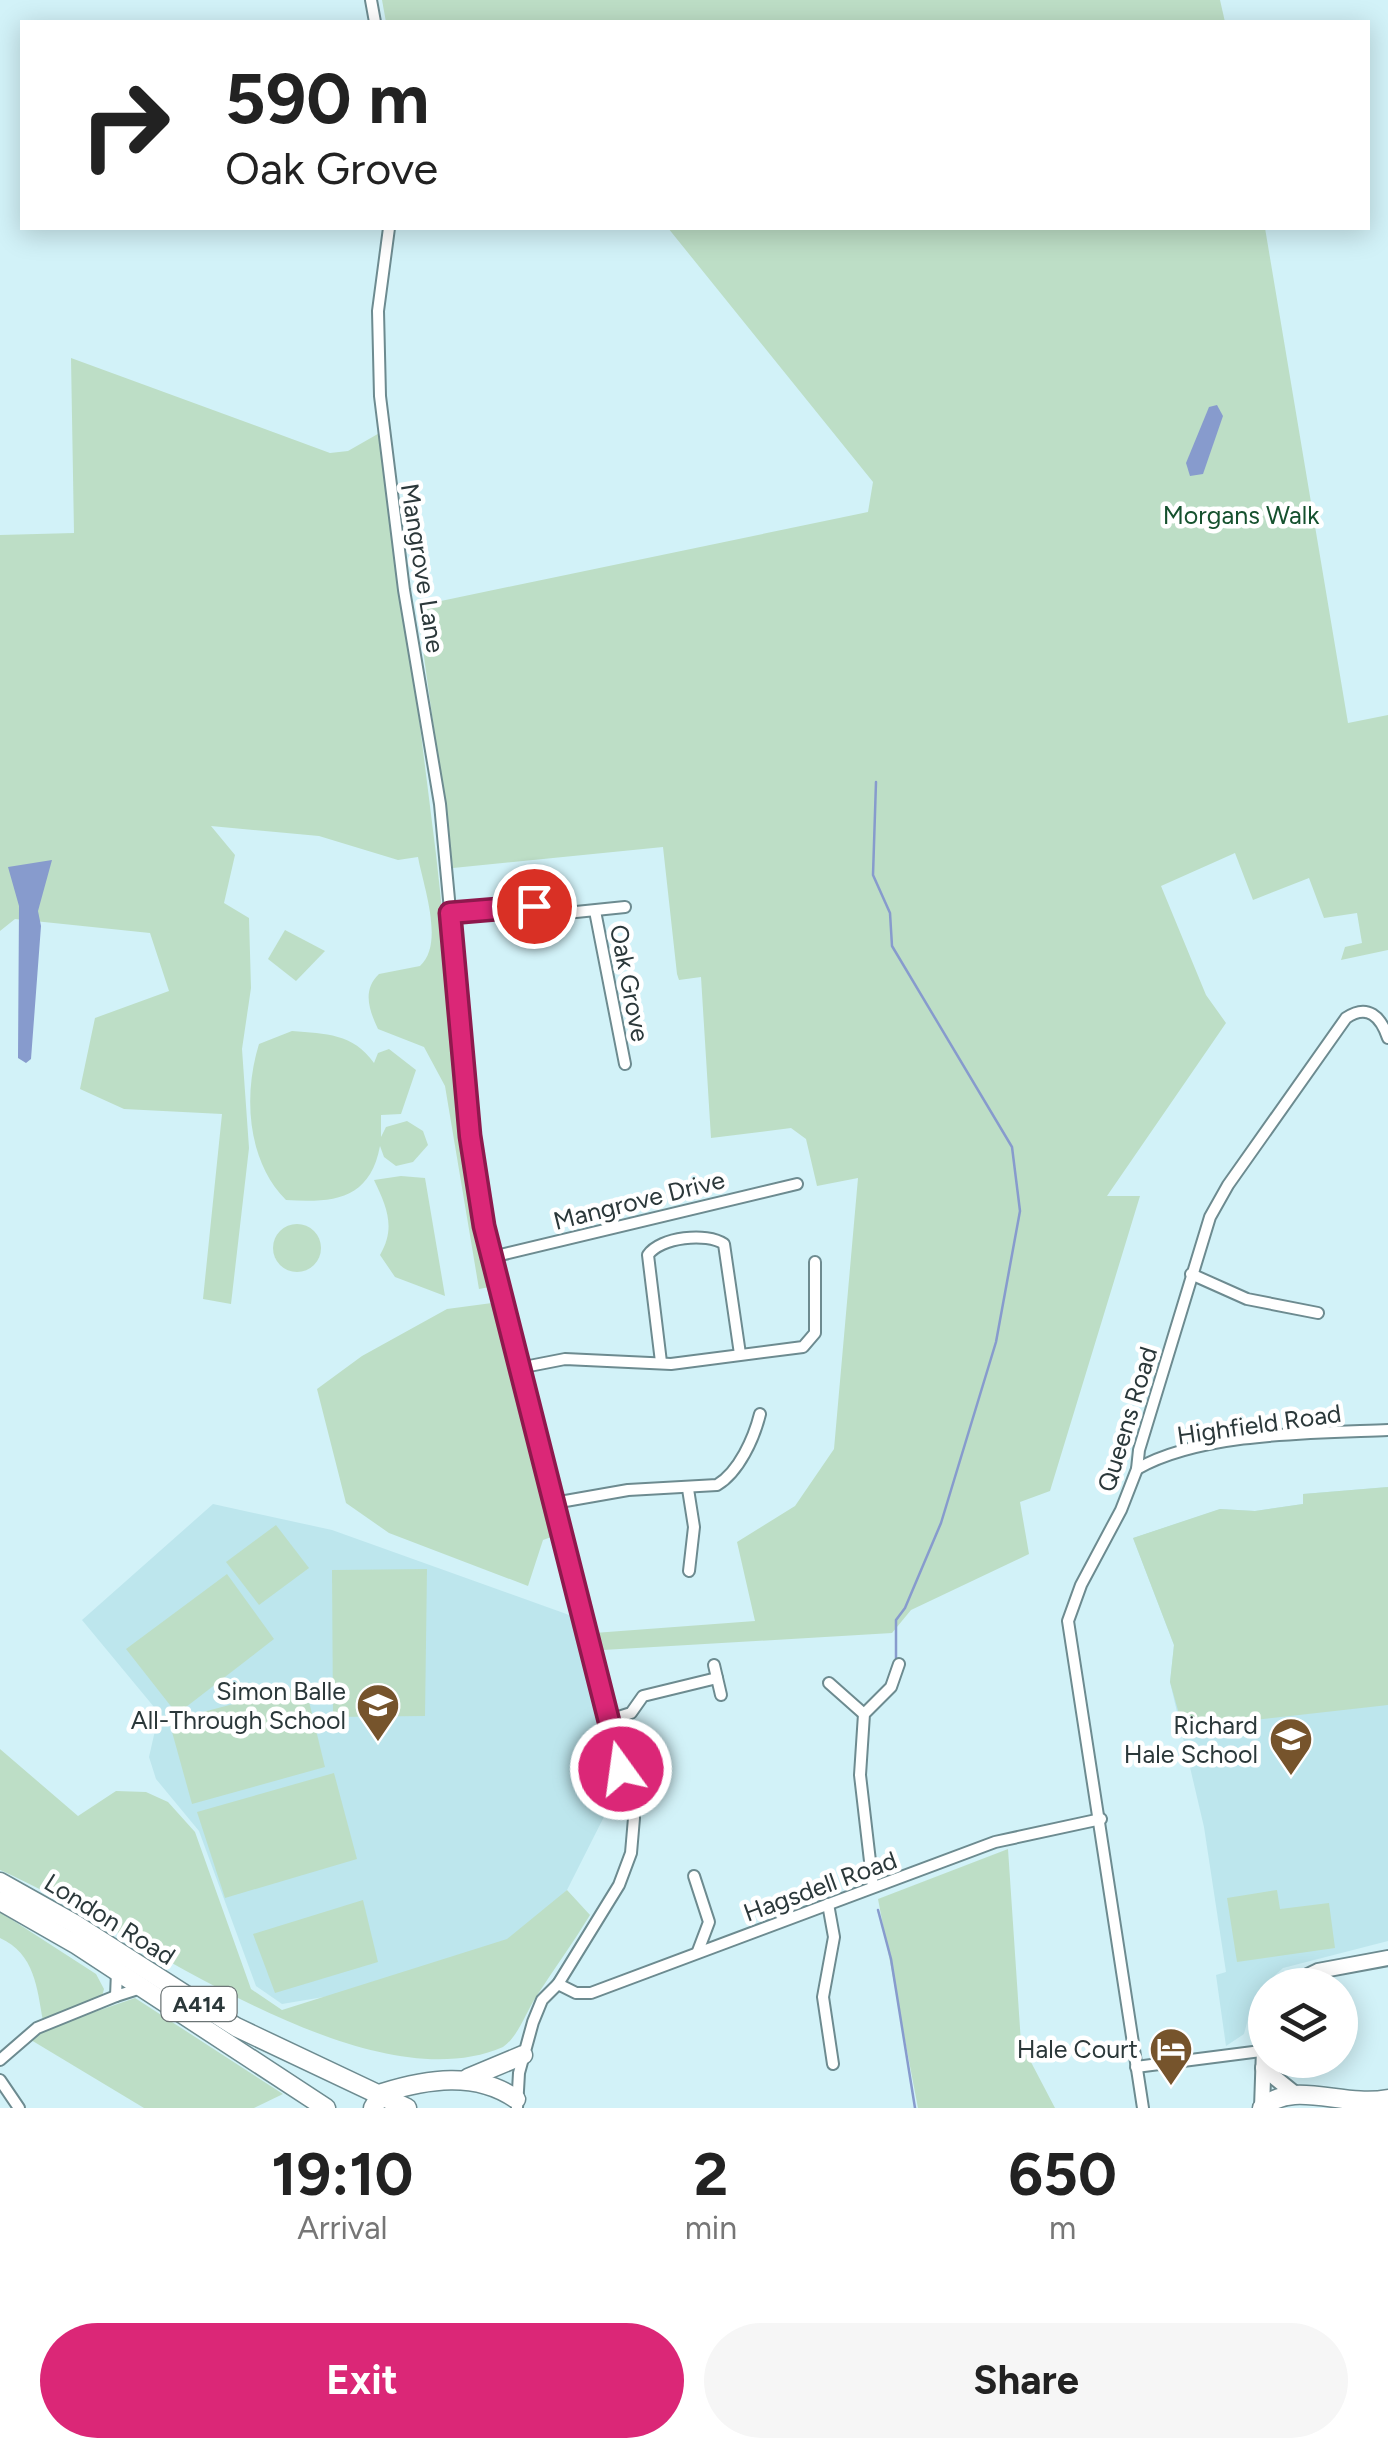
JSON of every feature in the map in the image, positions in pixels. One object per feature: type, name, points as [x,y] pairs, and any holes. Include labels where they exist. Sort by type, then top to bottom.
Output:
[{"type":"highway","name":"London Road","points":[[0,1882],[75,1924],[236,2027],[378,2100],[407,2108]]},
{"type":"highway","name":"London Road","points":[[0,1901],[326,2108]]},
{"type":"highway","points":[[378,2100],[468,2078],[523,2055]]},
{"type":"highway","points":[[468,2078],[492,2083],[517,2103]]},
{"type":"highway","points":[[1262,2108],[1281,2095],[1294,2093],[1319,2104],[1354,2105],[1388,2099]]},
{"type":"main road","points":[[1334,1968],[1388,1958]]},
{"type":"main road","points":[[1262,2108],[1263,2078]]},
{"type":"main road","points":[[1275,2078],[1294,2093]]},
{"type":"street","name":"Mangrove Lane","points":[[389,230],[378,311],[380,396],[404,590],[440,804],[470,1136],[492,1257],[634,1818],[631,1853],[610,1901],[558,1984],[542,2000],[523,2055],[517,2103]]},
{"type":"street","name":"Oak Grove","points":[[450,913],[534,906],[567,912],[625,907]]},
{"type":"street","name":"Oak Grove","points":[[596,911],[625,1064]]},
{"type":"street","name":"Queens Road","points":[[1142,2108],[1068,1621],[1081,1585],[1111,1535],[1138,1469],[1139,1450],[1210,1217],[1228,1185],[1351,1014],[1376,1015],[1388,1038]]},
{"type":"street","name":"Mangrove Drive","points":[[492,1257],[797,1184]]},
{"type":"street","points":[[660,1362],[648,1255],[656,1246],[707,1236],[724,1244],[740,1354]]},
{"type":"street","points":[[519,1368],[565,1360],[660,1362],[803,1347],[812,1340],[818,1309],[815,1262]]},
{"type":"street","points":[[1192,1274],[1247,1299],[1318,1313]]},
{"type":"street","points":[[554,1503],[628,1490],[710,1488],[730,1476],[750,1445],[760,1414]]},
{"type":"street","name":"Highfield Road","points":[[1138,1469],[1159,1458],[1241,1441],[1388,1430]]},
{"type":"street","points":[[688,1490],[694,1528],[689,1571]]},
{"type":"street","points":[[873,1887],[860,1775],[864,1714],[891,1687],[899,1664]]},
{"type":"street","points":[[714,1665],[721,1694]]},
{"type":"street","points":[[609,1720],[631,1712],[644,1696],[717,1678]]},
{"type":"street","points":[[829,1683],[864,1714]]},
{"type":"street","name":"Hagsdell Road","points":[[558,1984],[585,1994],[994,1842],[1101,1819]]},
{"type":"street","points":[[694,1876],[709,1922],[698,1952]]},
{"type":"street","points":[[828,1904],[834,1937],[823,1997],[833,2064]]},
{"type":"street","points":[[116,1996],[117,1972]]},
{"type":"street","points":[[0,2060],[31,2032],[141,1988]]},
{"type":"street","points":[[1136,2067],[1248,2053]]},
{"type":"street","points":[[0,2080],[19,2108]]},
{"type":"shaded area","name":"Richard Hale School","points":[[1388,1487],[1388,1941],[1283,1968],[1248,1968],[1248,2019],[1244,2034],[1226,2046],[1216,1975],[1226,1972],[1204,1827],[1170,1682],[1174,1645],[1133,1538],[1220,1509],[1255,1511],[1303,1504],[1303,1494]]},
{"type":"shaded area","name":"Simon Balle All-Through School","points":[[213,1504],[332,1530],[572,1616],[618,1789],[567,1890],[490,1969],[282,2004],[256,1986],[199,1831],[156,1779],[149,1757],[159,1713],[82,1620]]},
{"type":"green space","points":[[382,0],[1220,0],[1225,20],[386,20]]},
{"type":"green space","name":"Morgans Walk","points":[[670,230],[1265,230],[1348,723],[1388,715],[1388,950],[1341,960],[1345,947],[1362,943],[1357,913],[1324,918],[1309,878],[1253,900],[1235,853],[1161,886],[1206,995],[1226,1023],[1107,1196],[1140,1196],[1050,1491],[1020,1502],[1029,1554],[911,1610],[892,1633],[603,1650],[594,1633],[755,1621],[737,1542],[795,1506],[834,1449],[858,1178],[817,1186],[806,1139],[791,1128],[711,1138],[701,977],[679,980],[677,974],[663,847],[453,868],[417,606],[868,512],[873,482]]},
{"type":"green space","points":[[71,358],[330,453],[348,451],[383,431],[436,854],[476,1223],[495,1286],[479,1289],[445,1086],[424,1047],[378,1029],[370,1007],[370,987],[379,974],[420,966],[431,944],[430,914],[418,857],[398,860],[319,836],[211,826],[235,855],[224,903],[249,918],[251,988],[242,1049],[249,1148],[231,1304],[203,1299],[222,1114],[124,1109],[80,1089],[95,1018],[169,991],[150,933],[15,919],[0,931],[0,535],[74,533]]},
{"type":"green space","points":[[285,930],[325,951],[296,981],[268,959]]},
{"type":"green space","points":[[292,1031],[348,1040],[374,1063],[378,1053],[389,1049],[416,1070],[401,1114],[381,1115],[381,1137],[386,1127],[407,1121],[423,1131],[428,1145],[413,1162],[396,1166],[384,1157],[380,1146],[368,1178],[358,1188],[334,1198],[286,1200],[263,1166],[250,1105],[259,1044]]},
{"type":"green space","points":[[425,1178],[445,1296],[395,1277],[380,1255],[389,1227],[374,1180]]},
{"type":"green space","points":[[297,1224],[314,1231],[321,1248],[314,1265],[297,1272],[280,1265],[273,1248],[280,1231]]},
{"type":"green space","points":[[492,1303],[557,1535],[543,1540],[528,1586],[389,1533],[346,1503],[317,1389],[362,1356],[447,1309]]},
{"type":"green space","points":[[1388,1487],[1388,1705],[1183,1728],[1170,1682],[1174,1645],[1133,1538],[1220,1509],[1255,1511],[1303,1504],[1303,1494]]},
{"type":"green space","points":[[276,1525],[309,1568],[259,1605],[226,1562]]},
{"type":"green space","points":[[427,1569],[425,1716],[333,1717],[332,1570]]},
{"type":"green space","points":[[227,1574],[274,1639],[177,1714],[126,1649]]},
{"type":"green space","points":[[305,1685],[325,1767],[192,1804],[169,1721]]},
{"type":"green space","points":[[0,1749],[78,1816],[116,1791],[146,1792],[168,1802],[195,1832],[251,1989],[282,2010],[507,1939],[567,1890],[590,1915],[503,2047],[446,2059],[383,2053],[315,2032],[246,2002],[0,1870]]},
{"type":"green space","points":[[334,1773],[357,1859],[225,1898],[197,1812]]},
{"type":"green space","points":[[1008,1849],[1021,2043],[1055,2108],[918,2108],[878,1899]]},
{"type":"green space","points":[[1277,1890],[1280,1909],[1329,1903],[1335,1948],[1237,1962],[1227,1898]]},
{"type":"green space","points":[[363,1900],[378,1962],[275,1993],[253,1934]]},
{"type":"green space","points":[[0,1912],[96,1974],[104,1989],[101,2000],[43,2021],[36,1984],[27,1963],[21,1953],[0,1938]]},
{"type":"green space","points":[[135,1998],[283,2094],[254,2108],[144,2108],[31,2040],[45,2029]]},
{"type":"water","points":[[1217,405],[1223,416],[1203,474],[1190,476],[1186,463],[1209,407]]},
{"type":"water","points":[[52,860],[38,911],[41,926],[31,1059],[26,1063],[18,1058],[19,906],[8,867]]},
{"type":"waterway","points":[[876,782],[873,875],[890,913],[892,946],[1012,1147],[1020,1211],[996,1342],[941,1523],[905,1608],[896,1620],[896,1661]]},
{"type":"waterway","points":[[878,1910],[891,1959],[915,2108]]},
{"type":"place","name":"Simon Balle All-Through School","points":[[378,1743]]},
{"type":"place","name":"Richard Hale School","points":[[1291,1777]]},
{"type":"place","name":"Hale Court","points":[[1171,2087]]},
{"type":"route","points":[[534,906],[450,913],[470,1136],[484,1226],[621,1769]]}]
